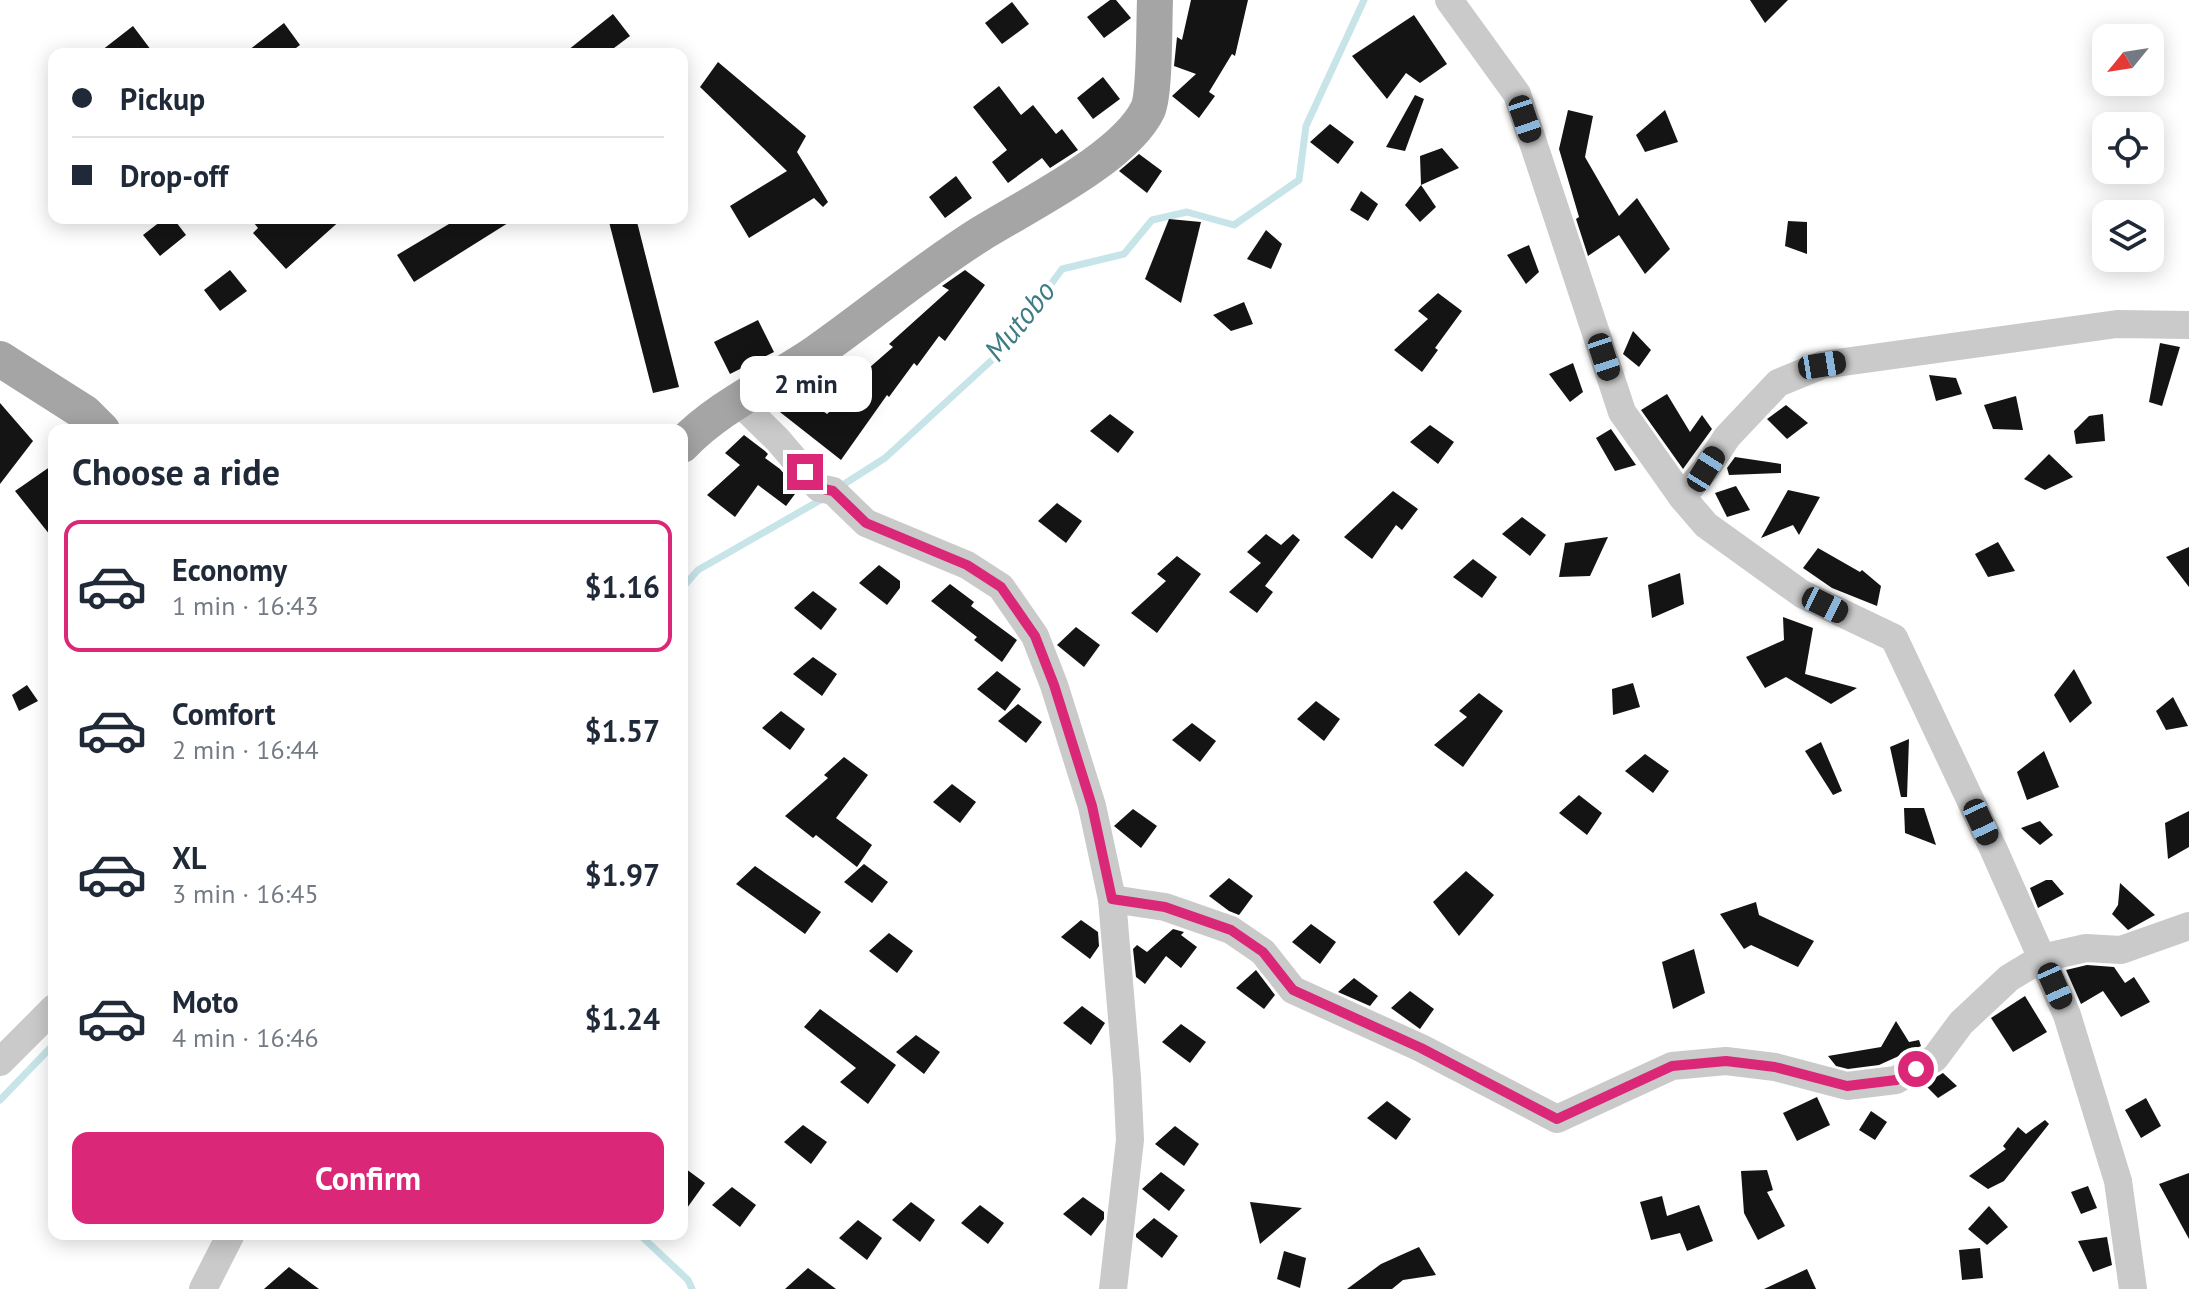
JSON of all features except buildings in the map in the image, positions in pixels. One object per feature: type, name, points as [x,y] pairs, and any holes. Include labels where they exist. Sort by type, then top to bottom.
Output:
[{"type":"main road","points":[[688,440],[738,401],[813,354],[939,260],[1098,161],[1130,134],[1149,108],[1155,0]]},
{"type":"main road","points":[[0,359],[85,413],[96,424]]},
{"type":"street","points":[[1449,0],[1517,94],[1622,412],[1682,497],[1706,525],[1802,594],[1894,638],[2067,1015],[2118,1181],[2133,1289]]},
{"type":"street","points":[[1682,497],[1727,437],[1778,383],[1822,365],[2117,324],[2189,325]]},
{"type":"street","points":[[738,401],[777,439],[819,488],[833,491],[866,523],[967,565],[1001,587],[1035,636],[1054,685],[1092,806],[1112,899],[1130,1140],[1113,1289]]},
{"type":"street","points":[[1112,899],[1165,907],[1231,930],[1263,952],[1293,990],[1421,1048],[1557,1119],[1672,1066],[1726,1061],[1775,1067],[1847,1086],[1896,1080],[1935,1058],[1961,1023],[2009,978],[2042,958],[2086,948],[2121,950],[2189,926]]},
{"type":"street","points":[[0,1062],[48,1014]]},
{"type":"street","points":[[203,1289],[228,1240]]},
{"type":"waterway","name":"Mutobo","points":[[838,488],[885,458],[992,360],[1062,269],[1124,254],[1152,220],[1187,212],[1234,225],[1299,180],[1306,126],[1364,0]]},
{"type":"waterway","name":"Mutobo","points":[[688,581],[698,570],[824,498]]},
{"type":"waterway","name":"Mutobo","points":[[0,1100],[48,1050]]},
{"type":"waterway","points":[[645,1240],[688,1280],[692,1289]]},
{"type":"route","points":[[805,472],[819,488],[833,491],[866,523],[967,565],[1001,587],[1035,636],[1054,685],[1092,806],[1112,899],[1165,907],[1231,930],[1263,952],[1293,990],[1421,1048],[1557,1119],[1672,1066],[1726,1061],[1775,1067],[1847,1086],[1896,1080],[1916,1069]]}]
